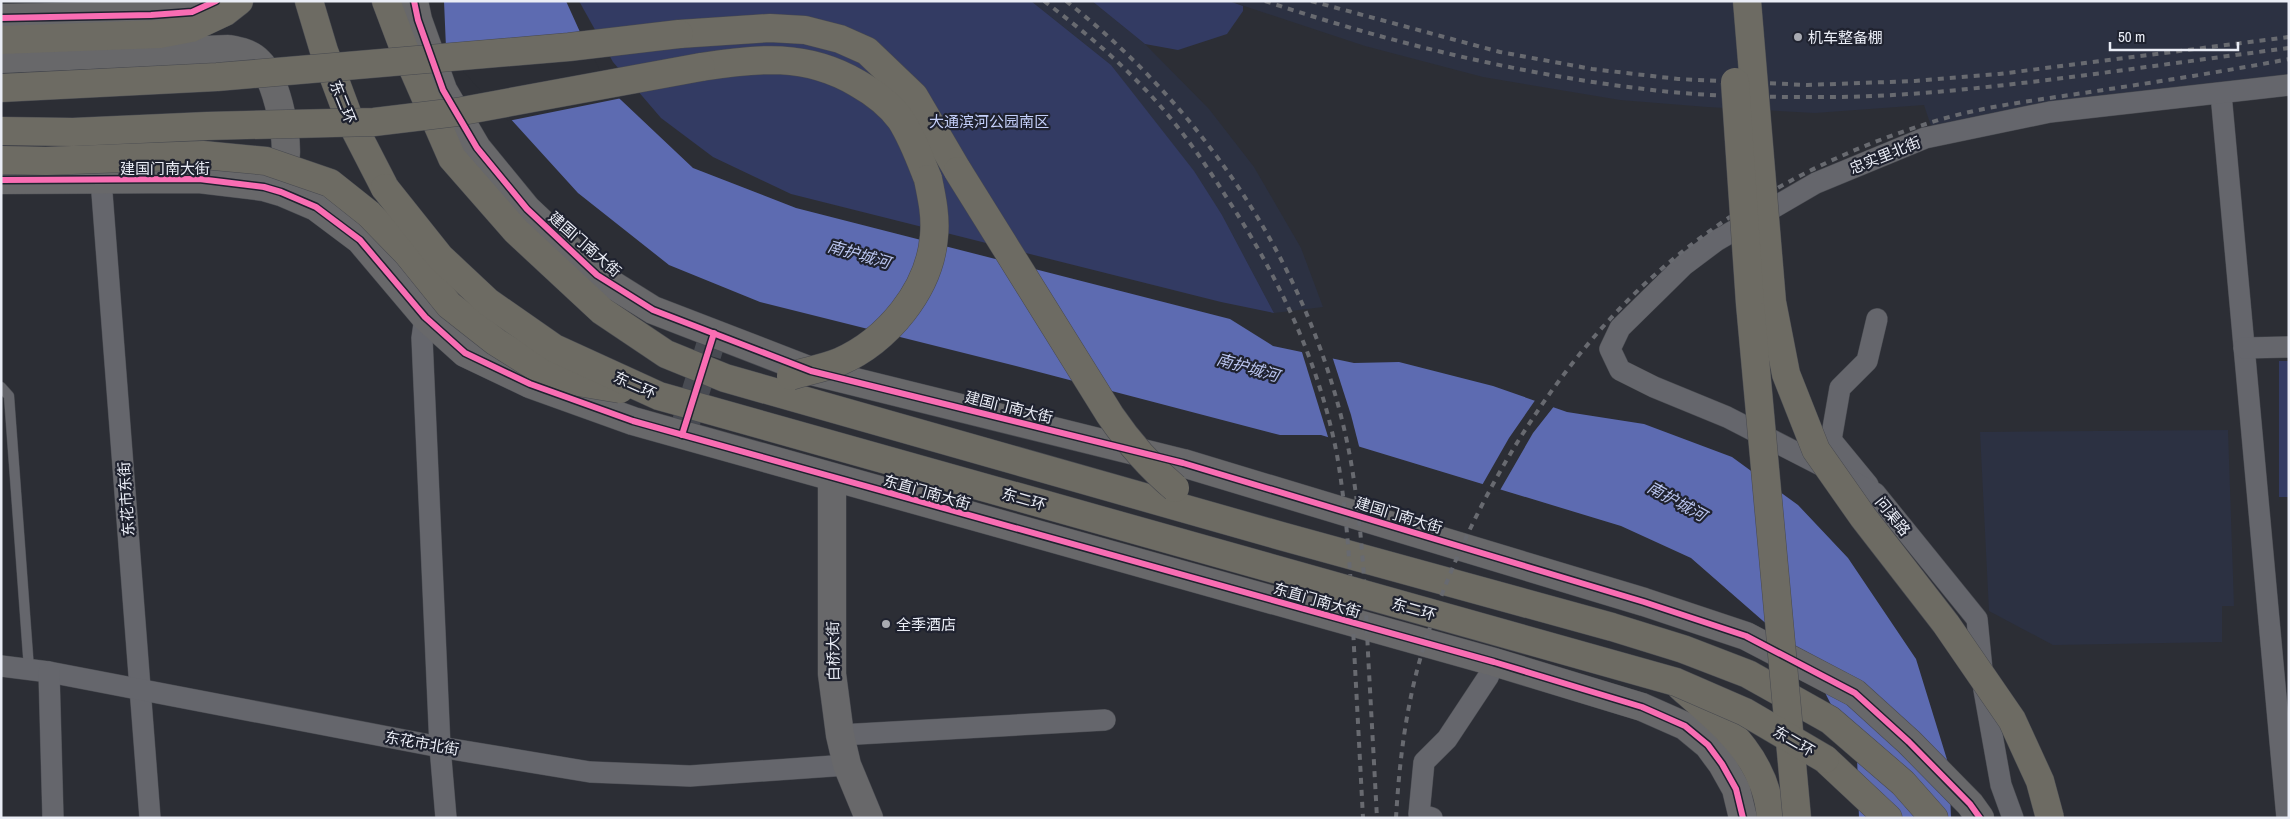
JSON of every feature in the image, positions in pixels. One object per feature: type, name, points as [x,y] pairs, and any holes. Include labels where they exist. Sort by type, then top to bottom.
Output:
[{"type":"highway","points":[[4,53],[160,34],[191,28],[225,12],[239,1]]},
{"type":"highway","name":"东二环","points":[[309,1],[324,51],[349,118],[385,188],[440,257],[488,302],[554,348],[659,396],[1676,682],[1745,712],[1825,759],[1888,818]]},
{"type":"highway","points":[[386,1],[403,46],[452,158],[516,231],[602,311],[666,354],[725,378],[1281,536],[1612,627],[1683,649],[1748,674],[1830,720],[1903,783],[1934,818]]},
{"type":"highway","points":[[1731,1],[1750,304],[1797,818]]},
{"type":"highway","points":[[1747,1],[1772,302],[1790,382],[1816,450],[1864,517],[1946,624],[2012,720],[2040,781],[2050,818]]},
{"type":"highway","points":[[1,88],[217,77],[569,47],[679,34],[770,28],[806,30],[840,39],[867,51],[914,96],[958,171],[1128,442],[1150,466],[1175,488],[1281,536]]},
{"type":"highway","points":[[1,131],[73,132],[207,126],[374,122],[457,112],[746,60],[778,59],[816,64],[844,75],[874,92],[900,119],[917,150],[928,179],[934,207],[934,237],[927,268],[913,297],[894,322],[869,344],[839,362],[791,376],[725,378]]},
{"type":"highway","points":[[1,160],[46,162],[203,155],[266,161],[330,183],[370,214],[407,254],[449,305],[496,342],[536,367],[578,382],[659,396]]},
{"type":"highway","points":[[1676,682],[1745,747],[1759,774],[1771,818]]},
{"type":"street","points":[[1,18],[151,15],[192,12],[216,1]]},
{"type":"street","name":"建国门南大街","points":[[414,1],[418,20],[443,90],[477,148],[527,210],[597,274],[652,310],[810,370],[1183,462],[1644,602],[1746,636],[1855,693],[1908,742],[1970,804],[1980,818]]},
{"type":"street","points":[[4,53],[193,52],[235,62],[248,71],[266,104],[272,156],[270,188]]},
{"type":"street","name":"忠实里北街","points":[[1610,349],[1620,328],[1684,265],[1716,241],[1825,179],[1925,138],[2050,112],[2289,85]]},
{"type":"street","points":[[2221,94],[2287,818]]},
{"type":"street","name":"建国门南大街","points":[[1,180],[200,179],[270,188],[316,207],[360,240],[426,317],[465,353],[530,384],[633,421],[832,478]]},
{"type":"street","name":"东花市东街","points":[[101,180],[150,818]]},
{"type":"street","points":[[426,317],[422,338],[440,747],[446,818]]},
{"type":"street","points":[[1875,493],[1831,440],[1840,388],[1867,361],[1877,319]]},
{"type":"street","points":[[2244,348],[2289,348]]},
{"type":"street","name":"问渠路","points":[[1610,349],[1620,370],[1654,387],[1727,417],[1875,493],[1976,619],[1984,690],[2002,785],[2013,818]]},
{"type":"street","name":"东直门南大街","points":[[832,478],[1494,662],[1642,707],[1685,726],[1708,745],[1722,764],[1736,789],[1743,818]]},
{"type":"street","name":"白桥大街","points":[[832,478],[832,674],[840,735],[847,765],[869,818]]},
{"type":"street","points":[[1432,818],[1419,814],[1424,762],[1447,739],[1488,677],[1494,662]]},
{"type":"street","name":"东花市北街","points":[[1,666],[39,670],[440,747],[590,772],[690,776],[847,765]]},
{"type":"street","points":[[39,670],[53,818]]},
{"type":"street","points":[[840,735],[1104,720]]},
{"type":"lane","points":[[1,387],[9,396],[39,670]]},
{"type":"shaded area","points":[[1031,1],[1092,1],[1145,44],[1209,109],[1254,167],[1301,248],[1323,307],[1274,313],[1222,215],[1111,65]]},
{"type":"shaded area","points":[[1229,1],[2289,1],[2289,74],[2040,107],[1932,129],[1924,105],[1815,113],[1707,107],[1620,100],[1483,77],[1365,46]]},
{"type":"shaded area","points":[[2228,430],[2234,606],[2222,606],[2222,642],[2053,645],[1989,611],[1980,432]]},
{"type":"green space","name":"大通滨河公园南区","points":[[579,1],[1031,1],[1111,65],[1194,171],[1222,215],[1274,313],[1221,302],[791,194],[713,157],[661,118],[613,62]]},
{"type":"green space","points":[[1092,1],[1229,1],[1243,6],[1243,11],[1227,34],[1178,50],[1145,44]]},
{"type":"green space","points":[[2279,361],[2289,361],[2289,497],[2279,497]]},
{"type":"water","name":"南护城河","points":[[444,1],[566,1],[603,83],[693,168],[796,208],[1230,319],[1273,346],[1354,363],[1399,362],[1493,386],[1567,412],[1644,424],[1732,457],[1798,505],[1848,558],[1916,659],[1949,766],[1951,818],[1859,818],[1857,756],[1809,661],[1691,558],[1621,526],[1321,435],[1280,435],[760,302],[669,265],[578,193],[446,48]]},
{"type":"pier","points":[[583,34],[605,82],[622,98],[508,121],[444,50]]},
{"type":"pier","points":[[1301,349],[1332,356],[1360,450],[1329,440]]},
{"type":"pier","points":[[1536,399],[1555,405],[1533,433],[1499,492],[1481,487],[1509,438]]},
{"type":"tunnel","points":[[682,435],[714,333]]},
{"type":"railway","points":[[1044,1],[1069,20],[1127,71],[1162,108],[1195,150],[1262,256],[1279,287],[1307,352],[1329,420],[1337,455],[1344,503],[1350,575],[1363,818]]},
{"type":"railway","points":[[1066,1],[1119,46],[1167,96],[1211,149],[1250,206],[1285,266],[1313,329],[1335,395],[1355,486],[1364,581],[1377,818]]},
{"type":"railway","points":[[1265,1],[1362,31],[1510,67],[1611,85],[1723,96],[1857,97],[1942,91],[2056,79],[2289,48]]},
{"type":"railway","points":[[1311,1],[1500,52],[1592,69],[1678,79],[1807,85],[1915,81],[1999,74],[2289,37]]},
{"type":"railway","points":[[1396,818],[1403,740],[1419,663],[1437,608],[1459,552],[1486,497],[1517,444],[1551,392],[1588,344],[1629,299],[1672,260],[1731,217],[1794,179],[1860,148],[1929,123],[1999,106],[2289,59]]},
{"type":"cycle path","points":[[1,18],[151,15],[192,12],[216,1]]},
{"type":"cycle path","points":[[414,1],[418,20],[443,90],[477,148],[527,209],[597,275],[653,310],[811,371],[1183,463],[1644,602],[1746,636],[1855,693],[1909,742],[1970,804],[1980,818]]},
{"type":"cycle path","points":[[1,180],[199,179],[264,187],[281,192],[316,207],[360,240],[425,317],[465,353],[530,384],[633,421],[1494,662],[1642,707],[1685,726],[1708,745],[1722,764],[1736,789],[1743,818]]},
{"type":"cycle path","points":[[682,435],[714,333]]},
{"type":"place","name":"机车整备棚","points":[[1798,37]]},
{"type":"place","name":"全季酒店","points":[[886,624]]}]
